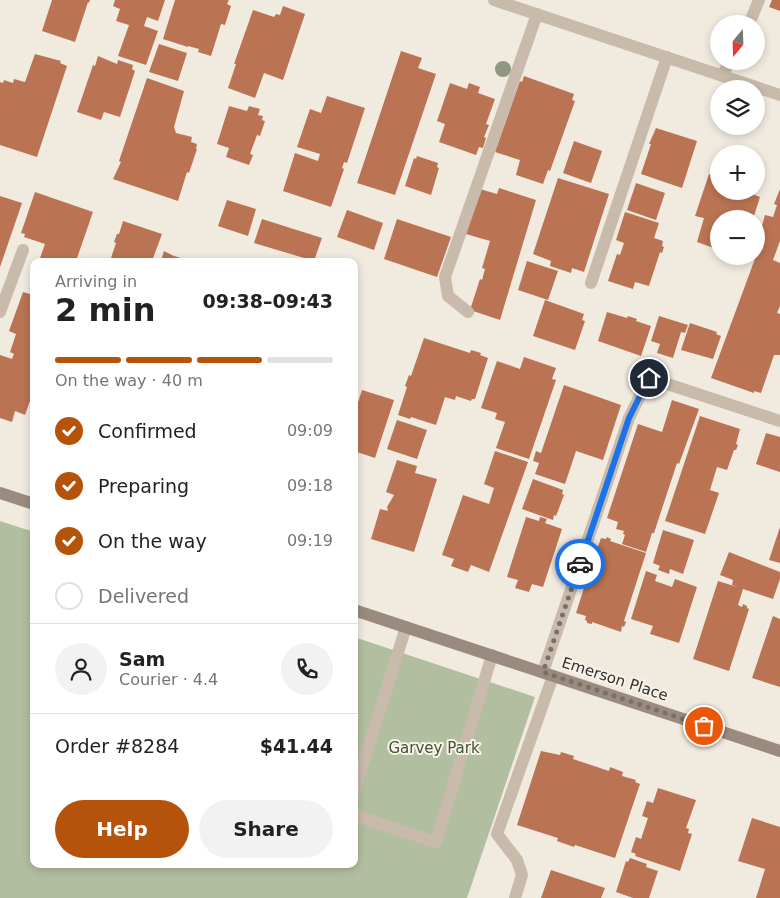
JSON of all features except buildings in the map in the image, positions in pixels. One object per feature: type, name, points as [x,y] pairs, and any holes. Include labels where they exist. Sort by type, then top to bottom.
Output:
[{"type":"street","points":[[494,0],[780,95]]},
{"type":"street","points":[[753,15],[759,0]]},
{"type":"street","points":[[468,312],[448,296],[445,278],[536,14]]},
{"type":"street","points":[[591,283],[667,57]]},
{"type":"street","points":[[722,76],[725,70]]},
{"type":"street","points":[[0,312],[23,250]]},
{"type":"street","points":[[515,898],[522,875],[517,860],[497,834],[629,418],[649,378],[780,421]]},
{"type":"street","points":[[0,493],[30,503]]},
{"type":"street","name":"Emerson Place","points":[[358,611],[780,751]]},
{"type":"street","points":[[358,779],[406,627]]},
{"type":"street","points":[[358,816],[436,842],[492,656]]},
{"type":"green space","name":"Garvey Park","points":[[0,521],[30,531],[30,868],[358,868],[358,638],[535,697],[467,898],[0,898]]},
{"type":"way so far","points":[[580,564],[543,672],[704,726]]},
{"type":"route","points":[[580,564],[629,418],[649,378]]}]
